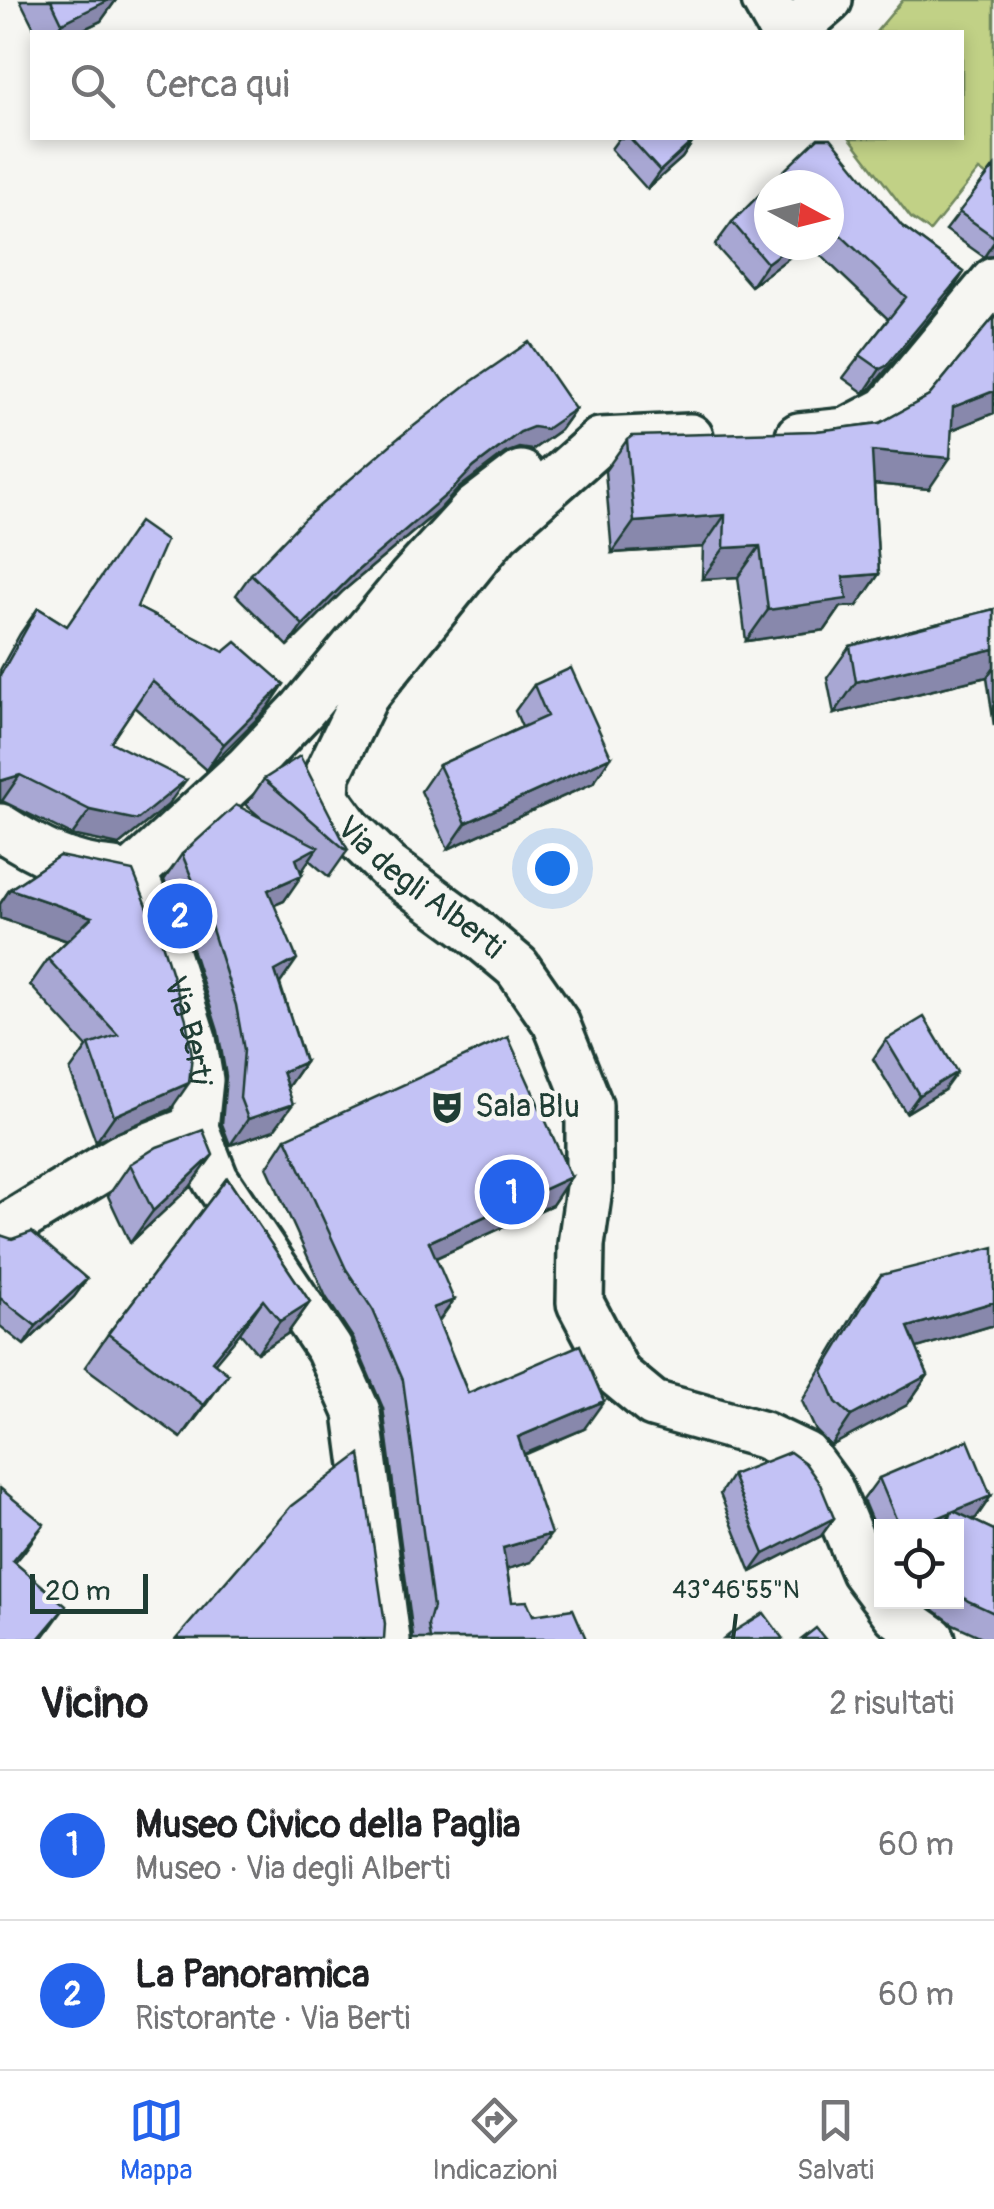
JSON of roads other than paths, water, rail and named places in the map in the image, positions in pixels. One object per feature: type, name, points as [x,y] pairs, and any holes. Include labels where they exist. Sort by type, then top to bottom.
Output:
[{"type":"street","points":[[766,0],[782,30]]},
{"type":"street","points":[[794,30],[829,0]]},
{"type":"street","points":[[945,263],[991,290]]},
{"type":"street","name":"Via degli Alberti","points":[[874,1584],[864,1570],[830,1489],[805,1455],[763,1436],[654,1404],[618,1375],[580,1303],[580,1245],[589,1188],[589,1104],[556,1024],[517,967],[389,868],[348,828],[326,798],[331,764],[365,696],[498,532],[600,441],[847,431],[887,410],[991,290]]},
{"type":"street","points":[[0,828],[42,854],[95,870],[133,873],[248,767],[303,709],[410,578],[475,510],[522,473],[548,463],[568,469]]},
{"type":"street","name":"Via Berti","points":[[133,873],[167,957],[193,1039],[200,1080],[195,1128],[215,1178],[329,1349],[357,1412],[387,1639]]},
{"type":"street","points":[[0,1231],[123,1156],[195,1128]]},
{"type":"street","points":[[892,1609],[932,1639]]},
{"type":"place","name":"La Panoramica","points":[[180,916]]},
{"type":"place","name":"Sala Blu","points":[[447,1107]]},
{"type":"place","name":"Museo Civico della Paglia","points":[[512,1192]]}]
